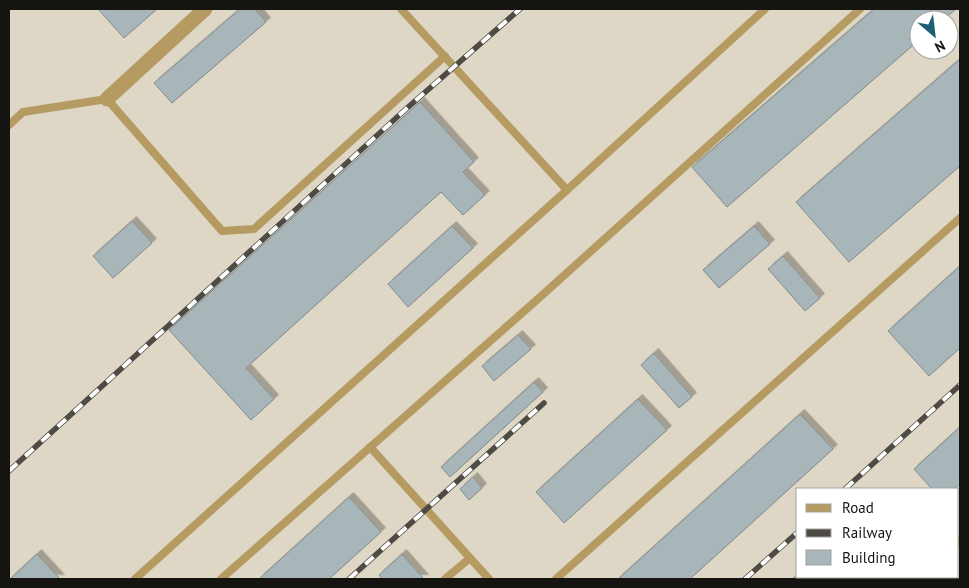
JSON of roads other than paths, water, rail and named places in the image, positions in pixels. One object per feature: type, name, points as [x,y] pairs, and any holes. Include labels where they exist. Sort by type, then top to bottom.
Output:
[{"type":"street","points":[[106,99],[205,9]]},
{"type":"lane","points":[[401,9],[567,190]]},
{"type":"lane","points":[[136,579],[766,9]]},
{"type":"lane","points":[[221,579],[860,9]]},
{"type":"lane","points":[[9,125],[23,112],[106,99],[222,231],[254,228],[445,56]]},
{"type":"lane","points":[[556,579],[960,218]]},
{"type":"lane","points":[[370,447],[489,579]]},
{"type":"lane","points":[[445,579],[470,558]]},
{"type":"railway","points":[[9,471],[406,109],[520,9]]},
{"type":"railway","points":[[846,488],[960,385]]},
{"type":"railway","points":[[349,579],[544,403]]},
{"type":"railway","points":[[745,579],[796,534]]}]
